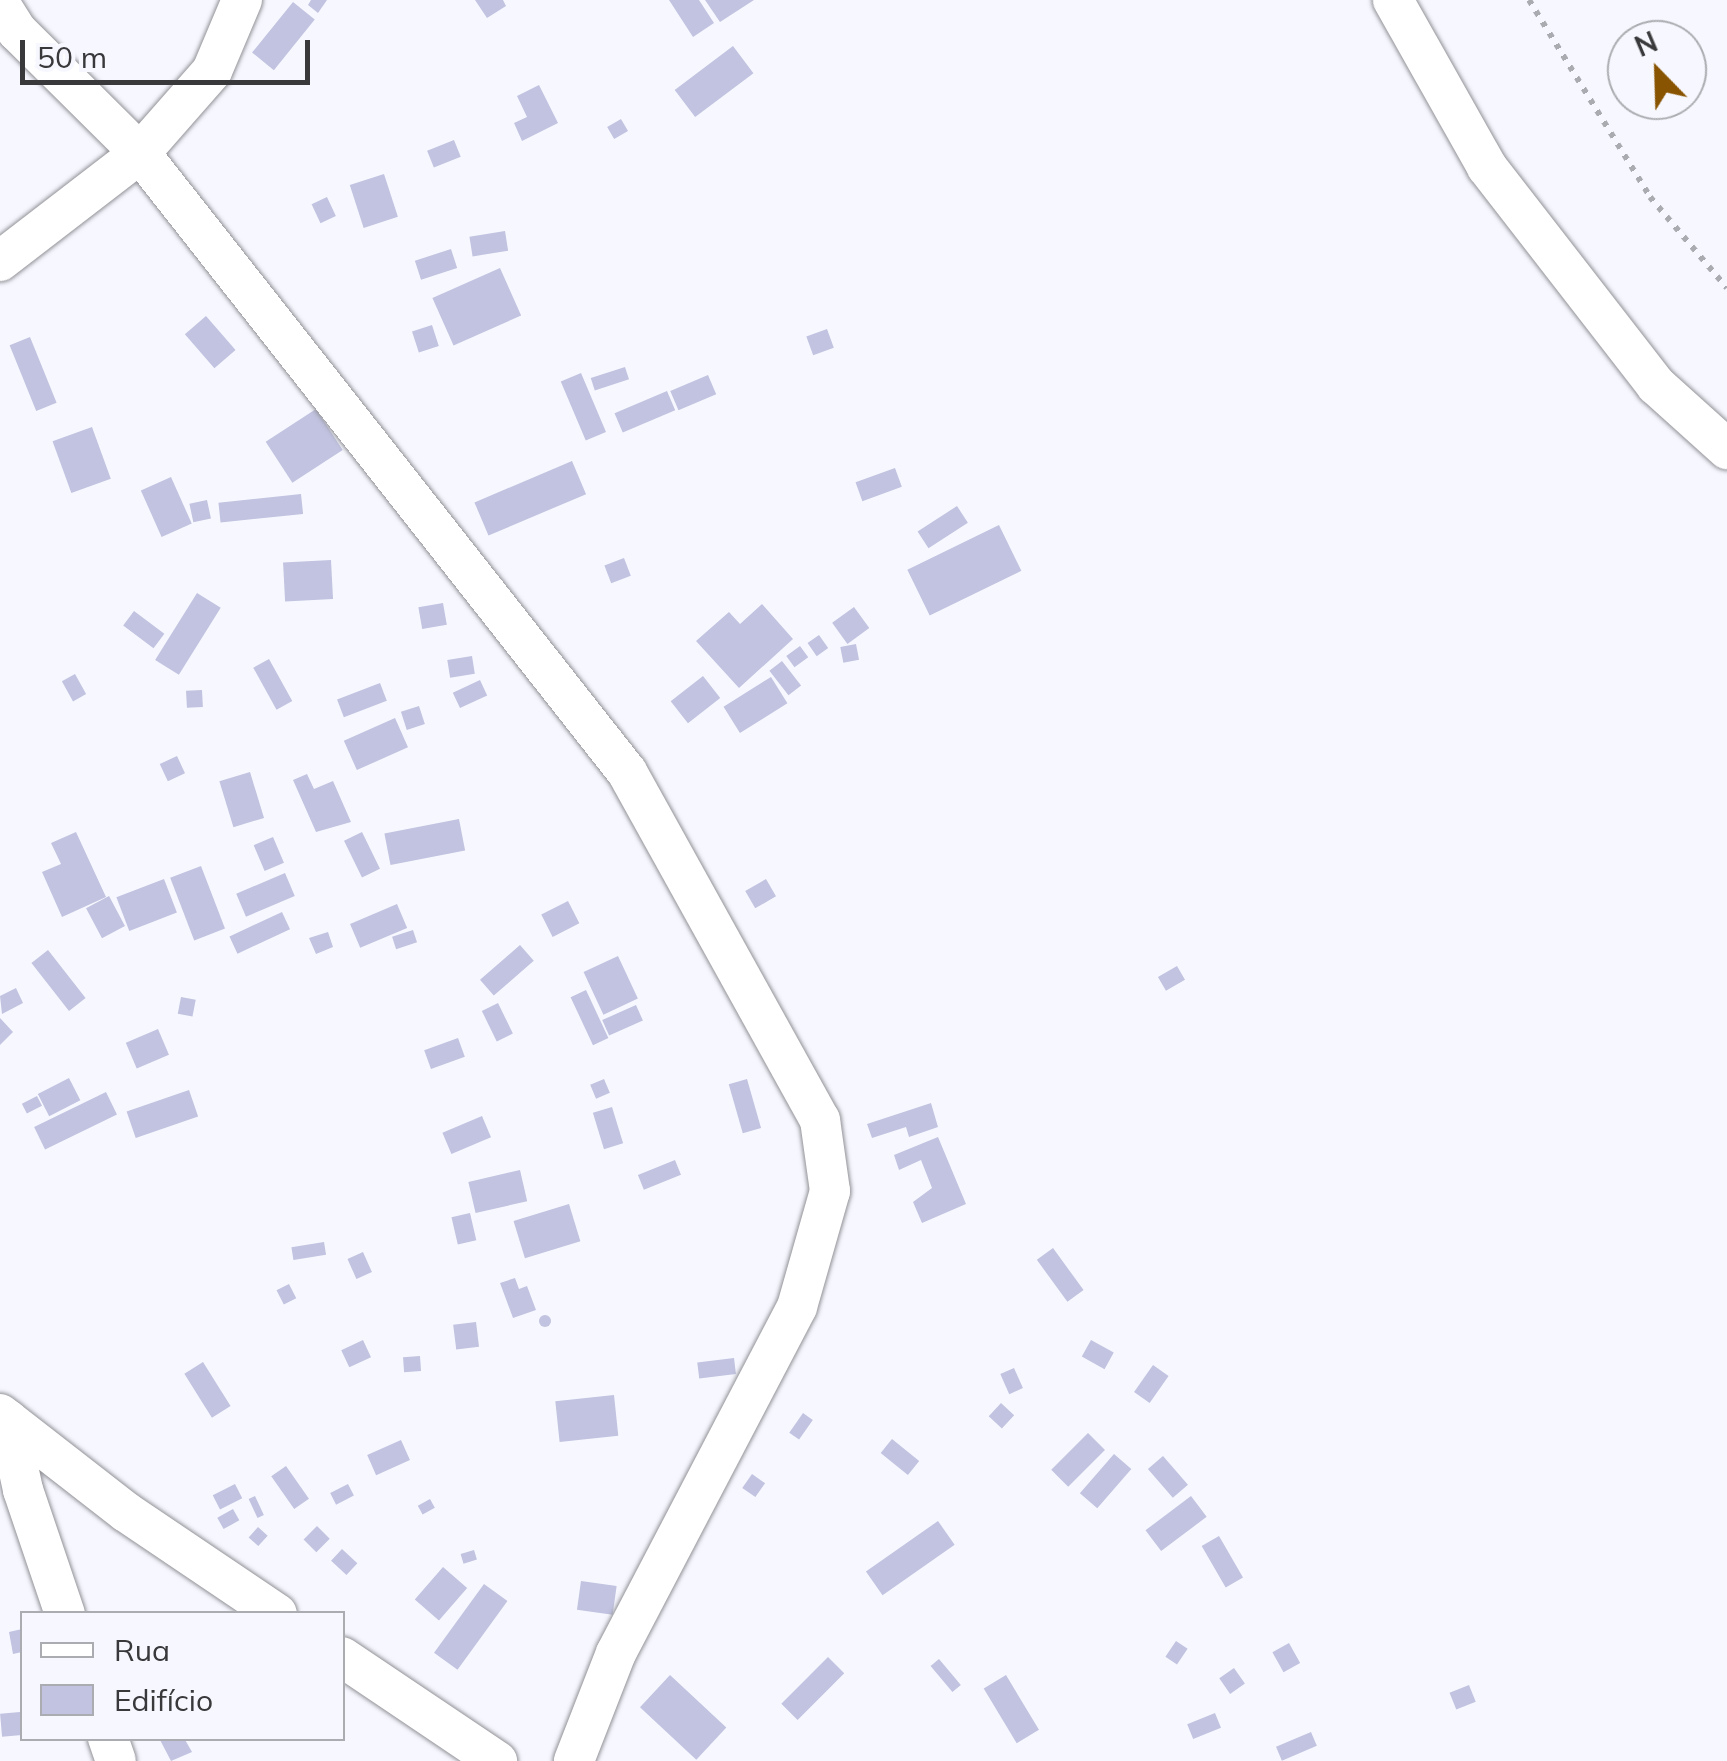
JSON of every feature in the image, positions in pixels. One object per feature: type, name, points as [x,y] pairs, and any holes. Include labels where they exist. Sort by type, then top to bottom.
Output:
[{"type":"street","points":[[0,261],[140,154],[212,71],[242,0]]},
{"type":"street","points":[[1394,0],[1487,166],[1656,385],[1727,449]]},
{"type":"street","points":[[0,4],[17,31],[140,154],[626,772],[820,1120],[830,1191],[797,1307],[616,1653],[574,1761]]},
{"type":"street","points":[[4,1417],[22,1490],[64,1611]]},
{"type":"street","points":[[4,1417],[126,1512],[273,1611]]},
{"type":"street","points":[[345,1659],[497,1761]]},
{"type":"path","points":[[1529,0],[1650,197],[1727,288]]},
{"type":"building","points":[[311,0],[327,0],[318,13],[308,5]]},
{"type":"building","points":[[475,0],[503,0],[506,6],[487,18]]},
{"type":"building","points":[[669,0],[699,0],[714,23],[693,37]]},
{"type":"building","points":[[705,0],[754,0],[720,22]]},
{"type":"building","points":[[293,2],[315,20],[274,70],[252,53]]},
{"type":"building","points":[[733,46],[753,73],[695,117],[675,90]]},
{"type":"building","points":[[539,85],[558,123],[522,141],[514,123],[527,117],[517,96]]},
{"type":"building","points":[[621,119],[628,131],[614,139],[607,127]]},
{"type":"building","points":[[454,140],[461,157],[434,168],[427,151]]},
{"type":"building","points":[[384,174],[398,217],[364,228],[350,185]]},
{"type":"building","points":[[327,197],[336,216],[320,223],[312,204]]},
{"type":"building","points":[[505,231],[508,251],[473,256],[469,237]]},
{"type":"building","points":[[451,249],[457,268],[421,280],[415,261]]},
{"type":"building","points":[[500,268],[521,316],[454,346],[432,298]]},
{"type":"building","points":[[206,316],[236,350],[214,368],[185,334]]},
{"type":"building","points":[[432,325],[439,346],[419,352],[412,331]]},
{"type":"building","points":[[827,329],[834,348],[813,355],[806,337]]},
{"type":"building","points":[[30,337],[57,403],[36,411],[10,345]]},
{"type":"building","points":[[625,367],[629,379],[595,390],[591,378]]},
{"type":"building","points":[[581,373],[606,432],[586,441],[561,382]]},
{"type":"building","points":[[708,375],[716,394],[678,410],[670,391]]},
{"type":"building","points":[[667,391],[675,410],[623,433],[615,413]]},
{"type":"building","points":[[316,409],[343,450],[292,483],[266,442]]},
{"type":"building","points":[[92,427],[111,479],[71,493],[53,441]]},
{"type":"building","points":[[572,461],[586,494],[488,536],[474,502]]},
{"type":"building","points":[[895,468],[902,487],[862,501],[856,482]]},
{"type":"building","points":[[171,477],[192,524],[162,537],[141,490]]},
{"type":"building","points":[[301,494],[303,514],[221,523],[218,503]]},
{"type":"building","points":[[207,500],[211,519],[193,522],[189,504]]},
{"type":"building","points":[[957,506],[968,523],[928,548],[918,532]]},
{"type":"building","points":[[999,525],[1021,571],[930,616],[907,570]]},
{"type":"building","points":[[624,558],[631,576],[611,583],[604,566]]},
{"type":"building","points":[[331,560],[333,599],[285,601],[283,563]]},
{"type":"building","points":[[197,593],[221,608],[179,675],[155,660]]},
{"type":"building","points":[[443,603],[447,625],[422,629],[418,607]]},
{"type":"building","points":[[762,604],[793,639],[739,688],[696,641],[729,612],[740,624]]},
{"type":"building","points":[[854,607],[869,628],[847,644],[832,623]]},
{"type":"building","points":[[134,611],[164,634],[154,648],[123,625]]},
{"type":"building","points":[[819,635],[828,648],[817,656],[808,643]]},
{"type":"building","points":[[856,644],[859,660],[843,663],[840,647]]},
{"type":"building","points":[[800,646],[808,657],[794,667],[786,656]]},
{"type":"building","points":[[472,656],[475,674],[450,678],[447,660]]},
{"type":"building","points":[[269,659],[292,701],[277,710],[253,668]]},
{"type":"building","points":[[782,661],[801,685],[788,695],[769,671]]},
{"type":"building","points":[[75,674],[86,694],[73,701],[62,681]]},
{"type":"building","points":[[703,676],[720,698],[688,723],[671,701]]},
{"type":"building","points":[[771,677],[787,703],[740,733],[724,707]]},
{"type":"building","points":[[480,680],[487,695],[460,708],[453,693]]},
{"type":"building","points":[[380,683],[387,701],[344,717],[337,699]]},
{"type":"building","points":[[202,690],[203,707],[187,708],[186,691]]},
{"type":"building","points":[[419,706],[425,724],[407,730],[401,712]]},
{"type":"building","points":[[395,718],[408,747],[357,770],[344,741]]},
{"type":"building","points":[[177,756],[185,773],[168,781],[160,764]]},
{"type":"building","points":[[250,772],[264,818],[233,827],[219,781]]},
{"type":"building","points":[[307,774],[314,789],[333,781],[351,822],[316,832],[293,780]]},
{"type":"building","points":[[459,819],[465,850],[391,865],[384,834]]},
{"type":"building","points":[[76,832],[106,897],[62,917],[42,872],[61,864],[51,843]]},
{"type":"building","points":[[362,832],[380,869],[362,878],[344,841]]},
{"type":"building","points":[[273,837],[284,863],[265,871],[254,845]]},
{"type":"building","points":[[201,866],[225,929],[194,940],[170,878]]},
{"type":"building","points":[[285,873],[295,896],[246,917],[236,894]]},
{"type":"building","points":[[164,879],[177,913],[129,931],[116,897]]},
{"type":"building","points":[[766,879],[776,896],[755,908],[745,891]]},
{"type":"building","points":[[109,896],[125,926],[102,938],[86,908]]},
{"type":"building","points":[[568,901],[579,923],[553,937],[541,915]]},
{"type":"building","points":[[397,904],[407,928],[360,948],[350,924]]},
{"type":"building","points":[[282,912],[290,929],[237,954],[229,937]]},
{"type":"building","points":[[413,930],[417,942],[396,949],[392,937]]},
{"type":"building","points":[[328,932],[333,947],[316,954],[309,938]]},
{"type":"building","points":[[520,945],[534,961],[494,996],[480,980]]},
{"type":"building","points":[[48,950],[86,998],[69,1011],[31,963]]},
{"type":"building","points":[[618,956],[638,999],[603,1015],[584,972]]},
{"type":"building","points":[[1177,966],[1185,980],[1166,991],[1158,977]]},
{"type":"building","points":[[16,988],[23,1003],[2,1014],[0,996]]},
{"type":"building","points":[[586,990],[608,1038],[593,1045],[571,997]]},
{"type":"building","points":[[181,997],[196,1000],[192,1017],[178,1014]]},
{"type":"building","points":[[498,1003],[513,1034],[497,1041],[482,1011]]},
{"type":"building","points":[[636,1005],[643,1021],[609,1036],[602,1020]]},
{"type":"building","points":[[0,1018],[13,1032],[0,1045]]},
{"type":"building","points":[[158,1029],[169,1055],[137,1068],[126,1043]]},
{"type":"building","points":[[458,1038],[465,1057],[431,1069],[424,1050]]},
{"type":"building","points":[[69,1078],[80,1100],[49,1116],[38,1094]]},
{"type":"building","points":[[604,1079],[610,1093],[596,1099],[590,1085]]},
{"type":"building","points":[[747,1079],[761,1128],[743,1133],[729,1084]]},
{"type":"building","points":[[189,1090],[198,1116],[136,1138],[127,1111]]},
{"type":"building","points":[[106,1092],[117,1114],[45,1150],[34,1127]]},
{"type":"building","points":[[37,1096],[42,1106],[27,1114],[22,1104]]},
{"type":"building","points":[[931,1103],[938,1127],[909,1137],[906,1127],[872,1138],[867,1124]]},
{"type":"building","points":[[612,1107],[623,1143],[604,1149],[593,1113]]},
{"type":"building","points":[[482,1116],[491,1137],[451,1154],[442,1133]]},
{"type":"building","points":[[938,1137],[966,1204],[922,1223],[913,1202],[932,1188],[921,1160],[899,1170],[894,1155]]},
{"type":"building","points":[[675,1160],[681,1175],[644,1190],[638,1175]]},
{"type":"building","points":[[520,1170],[527,1201],[476,1213],[468,1182]]},
{"type":"building","points":[[569,1204],[580,1241],[525,1258],[514,1221]]},
{"type":"building","points":[[470,1213],[476,1240],[458,1245],[451,1217]]},
{"type":"building","points":[[324,1242],[326,1255],[293,1260],[291,1247]]},
{"type":"building","points":[[1053,1248],[1084,1290],[1067,1302],[1037,1260]]},
{"type":"building","points":[[363,1252],[372,1272],[356,1279],[347,1259]]},
{"type":"building","points":[[515,1278],[519,1289],[527,1286],[536,1310],[513,1318],[500,1283]]},
{"type":"building","points":[[289,1284],[296,1298],[284,1305],[277,1290]]},
{"type":"building","points":[[545,1315],[551,1321],[545,1327],[539,1321]]},
{"type":"building","points":[[476,1322],[479,1347],[456,1350],[453,1325]]},
{"type":"building","points":[[363,1340],[371,1357],[349,1367],[341,1350]]},
{"type":"building","points":[[1091,1340],[1114,1353],[1105,1369],[1082,1357]]},
{"type":"building","points":[[420,1356],[421,1371],[404,1372],[403,1357]]},
{"type":"building","points":[[734,1358],[736,1374],[699,1378],[697,1363]]},
{"type":"building","points":[[203,1362],[231,1406],[212,1418],[184,1374]]},
{"type":"building","points":[[1153,1365],[1169,1376],[1150,1403],[1134,1392]]},
{"type":"building","points":[[1014,1368],[1023,1388],[1009,1394],[1000,1374]]},
{"type":"building","points":[[614,1395],[618,1436],[560,1442],[555,1401]]},
{"type":"building","points":[[1001,1403],[1014,1415],[1002,1428],[989,1416]]},
{"type":"building","points":[[803,1413],[813,1420],[799,1440],[789,1433]]},
{"type":"building","points":[[1088,1433],[1105,1450],[1068,1487],[1051,1470]]},
{"type":"building","points":[[892,1439],[919,1461],[908,1475],[881,1453]]},
{"type":"building","points":[[401,1440],[410,1460],[376,1475],[367,1455]]},
{"type":"building","points":[[1114,1454],[1131,1469],[1097,1508],[1080,1493]]},
{"type":"building","points":[[1163,1456],[1188,1485],[1173,1498],[1148,1469]]},
{"type":"building","points":[[286,1466],[309,1499],[294,1509],[271,1476]]},
{"type":"building","points":[[752,1474],[765,1483],[755,1497],[742,1488]]},
{"type":"building","points":[[235,1484],[242,1498],[220,1510],[213,1495]]},
{"type":"building","points":[[348,1484],[354,1496],[336,1505],[330,1493]]},
{"type":"building","points":[[255,1496],[264,1515],[258,1518],[249,1499]]},
{"type":"building","points":[[1191,1496],[1207,1517],[1161,1551],[1145,1530]]},
{"type":"building","points":[[430,1499],[435,1508],[423,1515],[418,1506]]},
{"type":"building","points":[[233,1509],[239,1520],[224,1529],[217,1518]]},
{"type":"building","points":[[938,1521],[955,1545],[883,1595],[866,1571]]},
{"type":"building","points":[[317,1526],[330,1539],[316,1552],[304,1539]]},
{"type":"building","points":[[258,1527],[268,1536],[258,1546],[249,1537]]},
{"type":"building","points":[[1219,1536],[1243,1578],[1226,1588],[1202,1546]]},
{"type":"building","points":[[342,1549],[357,1563],[346,1575],[331,1561]]},
{"type":"building","points":[[474,1550],[477,1560],[464,1564],[461,1554]]},
{"type":"building","points":[[443,1567],[467,1588],[439,1620],[415,1599]]},
{"type":"building","points":[[581,1581],[617,1586],[613,1615],[577,1610]]},
{"type":"building","points":[[484,1584],[507,1601],[457,1670],[434,1653]]},
{"type":"building","points":[[20,1629],[20,1652],[13,1654],[9,1632]]},
{"type":"building","points":[[1176,1641],[1188,1649],[1177,1665],[1165,1657]]},
{"type":"building","points":[[1289,1643],[1300,1663],[1284,1672],[1272,1652]]},
{"type":"building","points":[[828,1657],[844,1673],[798,1720],[781,1704]]},
{"type":"building","points":[[939,1659],[961,1685],[952,1692],[931,1666]]},
{"type":"building","points":[[1234,1668],[1245,1684],[1230,1694],[1219,1678]]},
{"type":"building","points":[[670,1675],[726,1728],[696,1760],[640,1707]]},
{"type":"building","points":[[1006,1675],[1039,1730],[1017,1743],[984,1688]]},
{"type":"building","points":[[1469,1685],[1476,1702],[1456,1710],[1450,1693]]},
{"type":"building","points":[[20,1712],[20,1735],[2,1737],[0,1714]]},
{"type":"building","points":[[1215,1713],[1221,1728],[1193,1739],[1187,1724]]},
{"type":"building","points":[[1311,1732],[1317,1746],[1282,1761],[1276,1747]]},
{"type":"building","points":[[161,1741],[186,1741],[192,1752],[171,1761]]}]
